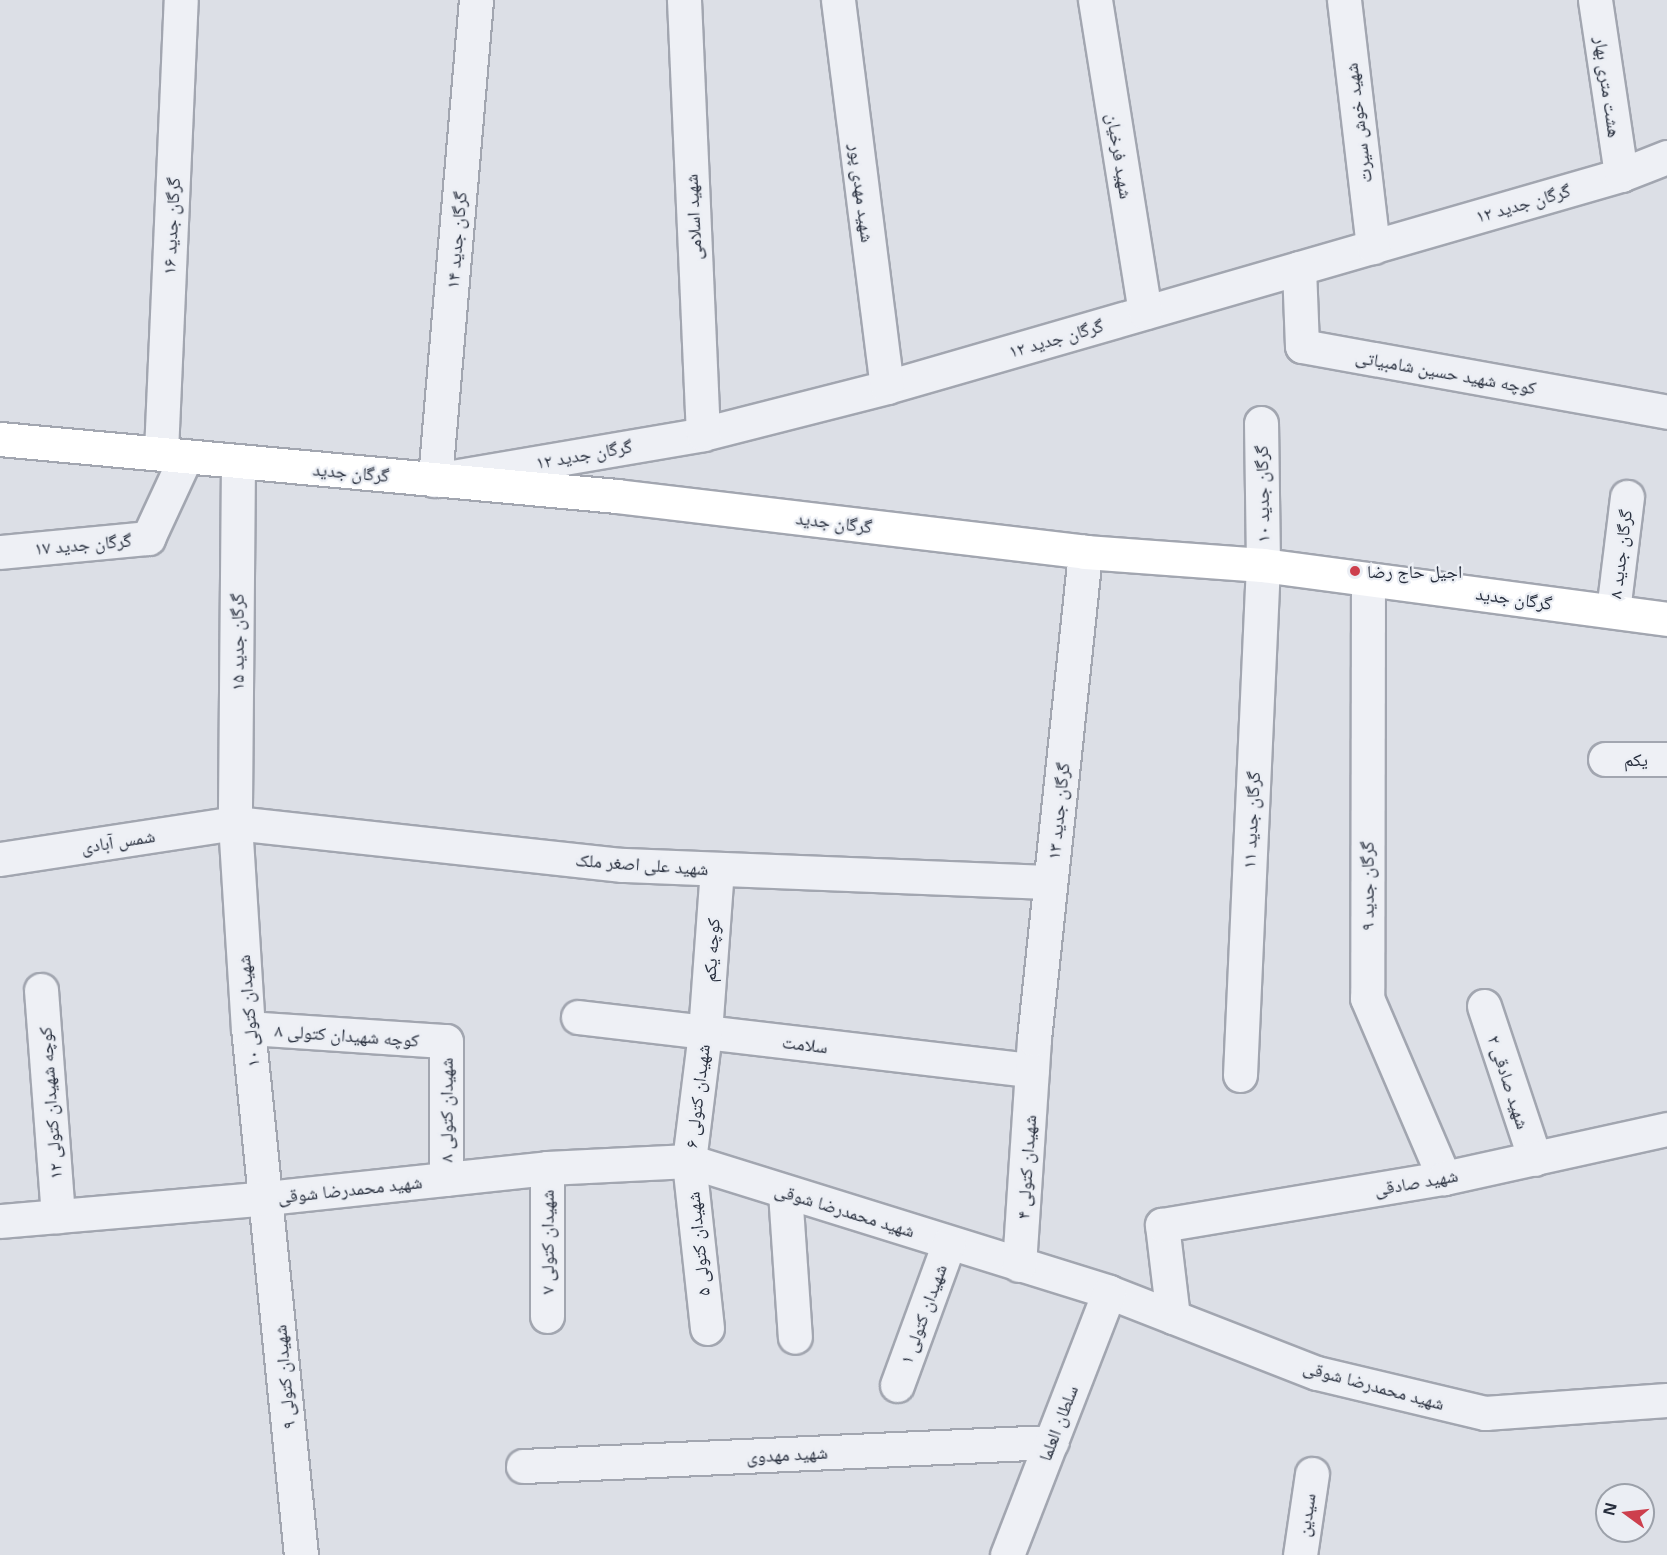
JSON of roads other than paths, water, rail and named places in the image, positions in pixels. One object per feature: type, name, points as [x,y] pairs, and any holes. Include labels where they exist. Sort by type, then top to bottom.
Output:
[{"type":"main road","name":"گرگان جدید","points":[[0,439],[617,496],[1085,552],[1263,565],[1667,619]]},
{"type":"street","name":"گرگان جدید ۱۶","points":[[174,454],[181,0]]},
{"type":"street","name":"گرگان جدید ۱۴","points":[[435,480],[476,0]]},
{"type":"street","name":"شهید اسلامی","points":[[684,0],[703,434]]},
{"type":"street","name":"شهید مهدی پور","points":[[838,0],[887,387]]},
{"type":"street","name":"شهید فرخیان","points":[[1095,0],[1144,312]]},
{"type":"street","name":"شهید خوش سیرت","points":[[1344,0],[1372,247]]},
{"type":"street","name":"هشت متری بهار","points":[[1595,0],[1621,175]]},
{"type":"street","name":"گرگان جدید ۱۲","points":[[435,480],[703,434],[887,387],[1621,175],[1667,157]]},
{"type":"street","name":"کوچه شهید حسین شامبیاتی","points":[[1299,268],[1302,346],[1667,412]]},
{"type":"street","name":"گرگان جدید ۱۰","points":[[1261,423],[1263,565]]},
{"type":"street","name":"۱۷ گرگان جدید","points":[[0,552],[147,537],[174,454]]},
{"type":"street","name":"۱۵ گرگان جدید","points":[[235,823],[238,462]]},
{"type":"street","name":"گرگان جدید ۸","points":[[1613,612],[1627,497]]},
{"type":"street","name":"گرگان جدید ۱۳","points":[[1032,1070],[1085,552]]},
{"type":"street","name":"گرگان جدید ۱۱","points":[[1240,1075],[1263,565]]},
{"type":"street","name":"گرگان جدید ۹","points":[[1368,579],[1367,998],[1444,1178]]},
{"type":"street","name":"یکم","points":[[1605,759],[1667,759]]},
{"type":"street","name":"شمس آبادی","points":[[0,859],[235,823]]},
{"type":"street","name":"شهید علی اصغر ملک","points":[[235,823],[624,866],[1050,882]]},
{"type":"street","name":"۱۰ شهیدان کتولی","points":[[235,823],[248,1028],[267,1198]]},
{"type":"street","name":"کوچه یکم","points":[[705,1032],[717,869]]},
{"type":"street","name":"کوچه شهیدان کتولی ۱۲","points":[[41,990],[58,1216]]},
{"type":"street","name":"۲ شهید صادقی","points":[[1484,1006],[1535,1158]]},
{"type":"street","name":"سلامت","points":[[578,1017],[1032,1070]]},
{"type":"street","name":"کوچه شهیدان کتولی ۸","points":[[248,1028],[446,1041]]},
{"type":"street","name":"۶ شهیدان کتولی","points":[[689,1161],[705,1032]]},
{"type":"street","name":"۸ شهیدان کتولی","points":[[446,1041],[446,1179]]},
{"type":"street","name":"۴ شهیدان کتولی","points":[[1020,1265],[1032,1070]]},
{"type":"street","name":"شهید صادقی","points":[[1173,1317],[1162,1225],[1444,1178],[1667,1129]]},
{"type":"street","name":"شهید محمدرضا شوقی","points":[[0,1221],[267,1198],[547,1168],[689,1161],[1109,1292],[1317,1372],[1485,1413],[1667,1400]]},
{"type":"street","name":"۵ شهیدان کتولی","points":[[689,1161],[707,1328]]},
{"type":"street","name":"۷ شهیدان کتولی","points":[[547,1168],[547,1316]]},
{"type":"street","points":[[785,1192],[795,1337]]},
{"type":"street","name":"۹ شهیدان کتولی","points":[[267,1198],[301,1555]]},
{"type":"street","name":"۱ شهیدان کتولی","points":[[897,1385],[949,1243]]},
{"type":"street","name":"سلطان العلما","points":[[1007,1555],[1109,1292]]},
{"type":"street","name":"شهید مهدوی","points":[[524,1466],[1051,1442]]},
{"type":"street","name":"سیدین","points":[[1300,1555],[1312,1474]]},
{"type":"place","name":"اجیل حاج رضا","points":[[1355,571]]}]
